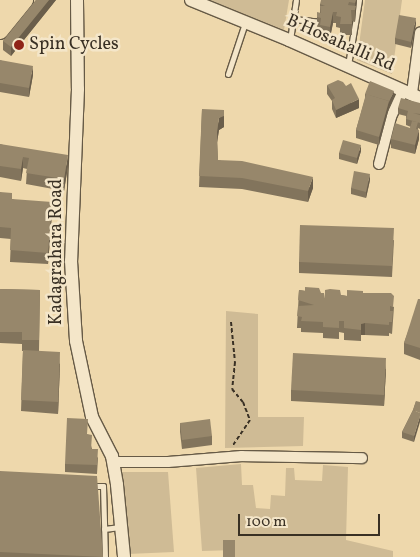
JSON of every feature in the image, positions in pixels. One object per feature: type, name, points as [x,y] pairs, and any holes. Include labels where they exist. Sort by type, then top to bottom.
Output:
[{"type":"main road","points":[[0,11],[9,0]]},
{"type":"main road","points":[[0,31],[25,0]]},
{"type":"street","name":"Kadagrahara Road","points":[[77,0],[78,89],[71,261],[76,341],[92,416],[104,438],[113,462],[124,557]]},
{"type":"street","name":"B Hosahalli Rd","points":[[191,0],[290,40],[411,94]]},
{"type":"street","points":[[378,164],[391,117],[411,94],[420,32]]},
{"type":"street","points":[[113,462],[168,462],[230,457],[362,458]]},
{"type":"lane","points":[[290,40],[296,0]]},
{"type":"lane","points":[[348,65],[359,0]]},
{"type":"lane","points":[[293,19],[328,22]]},
{"type":"lane","points":[[228,74],[245,23]]},
{"type":"lane","points":[[346,24],[355,25]]},
{"type":"lane","points":[[83,485],[103,486],[105,557]]},
{"type":"lane","points":[[104,529],[120,527]]},
{"type":"path","points":[[230,457],[234,441],[244,431],[250,420],[243,402],[232,389],[235,362],[231,322]]},
{"type":"shaded area","points":[[210,0],[289,0],[284,30]]},
{"type":"shaded area","points":[[365,0],[402,0],[392,74],[357,60]]},
{"type":"shaded area","points":[[226,311],[258,314],[258,417],[304,417],[303,446],[225,448]]},
{"type":"shaded area","points":[[241,464],[242,485],[253,485],[256,508],[270,509],[271,495],[285,496],[286,468],[294,468],[295,480],[322,481],[323,465],[348,467],[346,540],[393,551],[393,557],[235,557],[235,550],[202,551],[196,468]]},
{"type":"shaded area","points":[[120,472],[168,472],[174,552],[128,554]]},
{"type":"building","points":[[36,0],[49,0],[11,47],[3,41]]},
{"type":"building","points":[[321,0],[356,0],[355,3],[349,2],[348,5],[356,6],[355,10],[351,10],[352,24],[340,24],[341,17],[336,16],[337,12],[333,12],[330,27],[320,25],[321,18],[317,17],[317,12],[321,13],[320,6],[325,6],[320,4]]},
{"type":"building","points":[[399,15],[416,18],[411,42],[395,38]]},
{"type":"building","points":[[0,60],[33,66],[29,88],[0,83]]},
{"type":"building","points":[[338,80],[346,86],[351,83],[359,99],[336,110],[332,100],[335,98],[327,85]]},
{"type":"building","points":[[370,81],[394,91],[389,102],[365,94]]},
{"type":"building","points":[[366,94],[389,101],[379,137],[356,130]]},
{"type":"building","points":[[401,98],[420,103],[420,114],[413,113],[420,115],[420,123],[406,119],[408,111],[398,108]]},
{"type":"building","points":[[202,109],[224,110],[224,116],[219,118],[217,132],[218,160],[242,161],[313,177],[308,191],[242,178],[199,176]]},
{"type":"building","points":[[412,121],[418,122],[416,129],[419,130],[415,145],[391,139],[395,123],[410,128]]},
{"type":"building","points":[[343,140],[361,145],[357,158],[339,153]]},
{"type":"building","points":[[0,144],[68,155],[64,179],[26,173],[29,158],[23,157],[21,169],[0,166]]},
{"type":"building","points":[[354,171],[370,174],[366,192],[351,188]]},
{"type":"building","points":[[0,192],[12,193],[12,199],[52,202],[48,253],[10,250],[11,228],[0,227]]},
{"type":"building","points":[[300,225],[394,228],[392,266],[299,262]]},
{"type":"building","points":[[305,287],[319,288],[321,293],[324,293],[325,299],[325,290],[330,289],[340,290],[341,295],[347,296],[347,290],[363,291],[363,293],[391,293],[394,296],[393,307],[390,306],[390,311],[393,311],[392,322],[389,322],[389,325],[361,324],[361,330],[344,328],[344,321],[339,321],[339,328],[323,327],[323,322],[301,321],[302,317],[297,316],[298,306],[314,305],[298,300],[299,290],[305,291]]},
{"type":"building","points":[[0,289],[40,290],[39,340],[22,340],[22,332],[0,332]]},
{"type":"building","points":[[418,299],[420,299],[420,348],[404,343]]},
{"type":"building","points":[[23,350],[60,352],[58,402],[21,400]]},
{"type":"building","points":[[293,353],[386,358],[384,395],[291,390]]},
{"type":"building","points":[[416,401],[420,402],[420,413],[413,410]]},
{"type":"building","points":[[413,410],[420,413],[414,436],[402,432]]},
{"type":"building","points":[[67,418],[88,419],[87,434],[92,435],[91,449],[98,449],[97,465],[65,464]]},
{"type":"building","points":[[210,419],[212,436],[182,440],[180,423]]},
{"type":"building","points":[[0,471],[97,476],[103,557],[0,552]]},
{"type":"building","points":[[223,540],[235,540],[235,557],[223,557]]},
{"type":"place","name":"Spin Cycles","points":[[19,45]]}]
